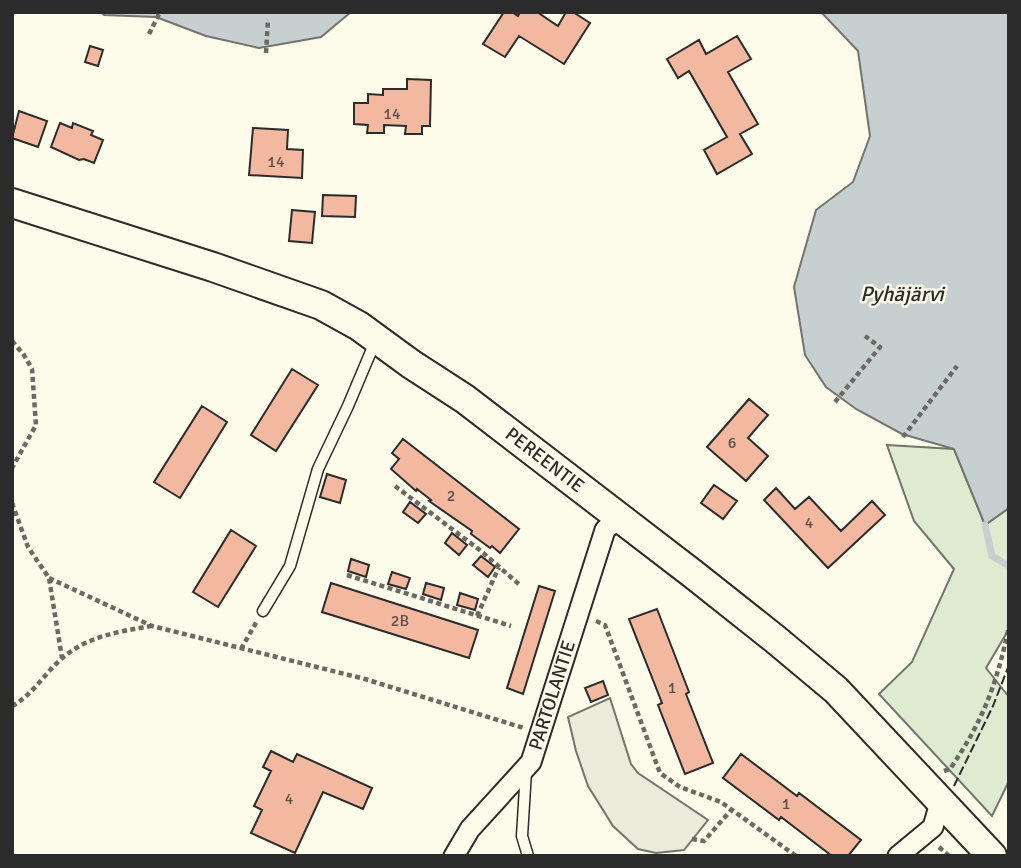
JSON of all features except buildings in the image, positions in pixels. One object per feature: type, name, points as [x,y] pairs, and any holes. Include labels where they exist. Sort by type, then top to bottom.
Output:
[{"type":"street","name":"PEREENTIE","points":[[12,203],[267,285],[321,305],[377,338],[465,400],[775,639],[836,690],[936,815],[992,856]]},
{"type":"street","name":"PARTOLANTIE","points":[[454,856],[470,829],[531,762],[605,530],[618,518]]},
{"type":"street","points":[[898,856],[936,815]]},
{"type":"lane","points":[[263,611],[290,565],[318,469],[377,338]]},
{"type":"lane","points":[[527,767],[522,836],[528,856]]},
{"type":"path","points":[[149,34],[160,12]]},
{"type":"path","points":[[266,52],[268,19]]},
{"type":"path","points":[[835,402],[880,347],[864,336]]},
{"type":"path","points":[[12,341],[32,369],[36,425],[12,468]]},
{"type":"path","points":[[903,436],[957,366]]},
{"type":"path","points":[[395,486],[521,586]]},
{"type":"path","points":[[12,503],[28,547],[49,578],[62,658]]},
{"type":"path","points":[[477,616],[499,567]]},
{"type":"path","points":[[347,575],[511,626]]},
{"type":"path","points":[[49,578],[152,626],[365,679],[542,734]]},
{"type":"path","points":[[241,649],[263,611]]},
{"type":"path","points":[[580,612],[605,625],[660,774],[680,787],[721,802],[796,856]]},
{"type":"path","points":[[12,706],[22,701],[62,658],[104,634],[152,626]]},
{"type":"path","points":[[950,769],[972,736],[991,695],[1009,626]]},
{"type":"path","points":[[692,839],[704,842],[732,810]]},
{"type":"path","points":[[936,815],[933,842],[949,856]]},
{"type":"green space","points":[[887,445],[954,449],[985,525],[1009,508],[1009,629],[986,668],[1009,697],[1009,781],[992,816],[879,694],[912,662],[954,569],[914,521]]},
{"type":"shaded area","points":[[610,698],[631,764],[638,773],[708,820],[684,850],[656,853],[638,849],[613,826],[588,786],[568,717]]},
{"type":"water","points":[[101,12],[351,12],[321,37],[259,48],[206,36],[156,17],[104,15]]},
{"type":"water","name":"Pyhäjärvi","points":[[821,12],[1009,12],[1009,508],[985,525],[954,449],[902,434],[856,409],[826,387],[805,355],[794,287],[816,210],[853,182],[870,136],[858,51]]},
{"type":"waterway","points":[[985,525],[992,556],[1009,566]]},
{"type":"fence","points":[[954,786],[993,706],[1009,665]]}]
